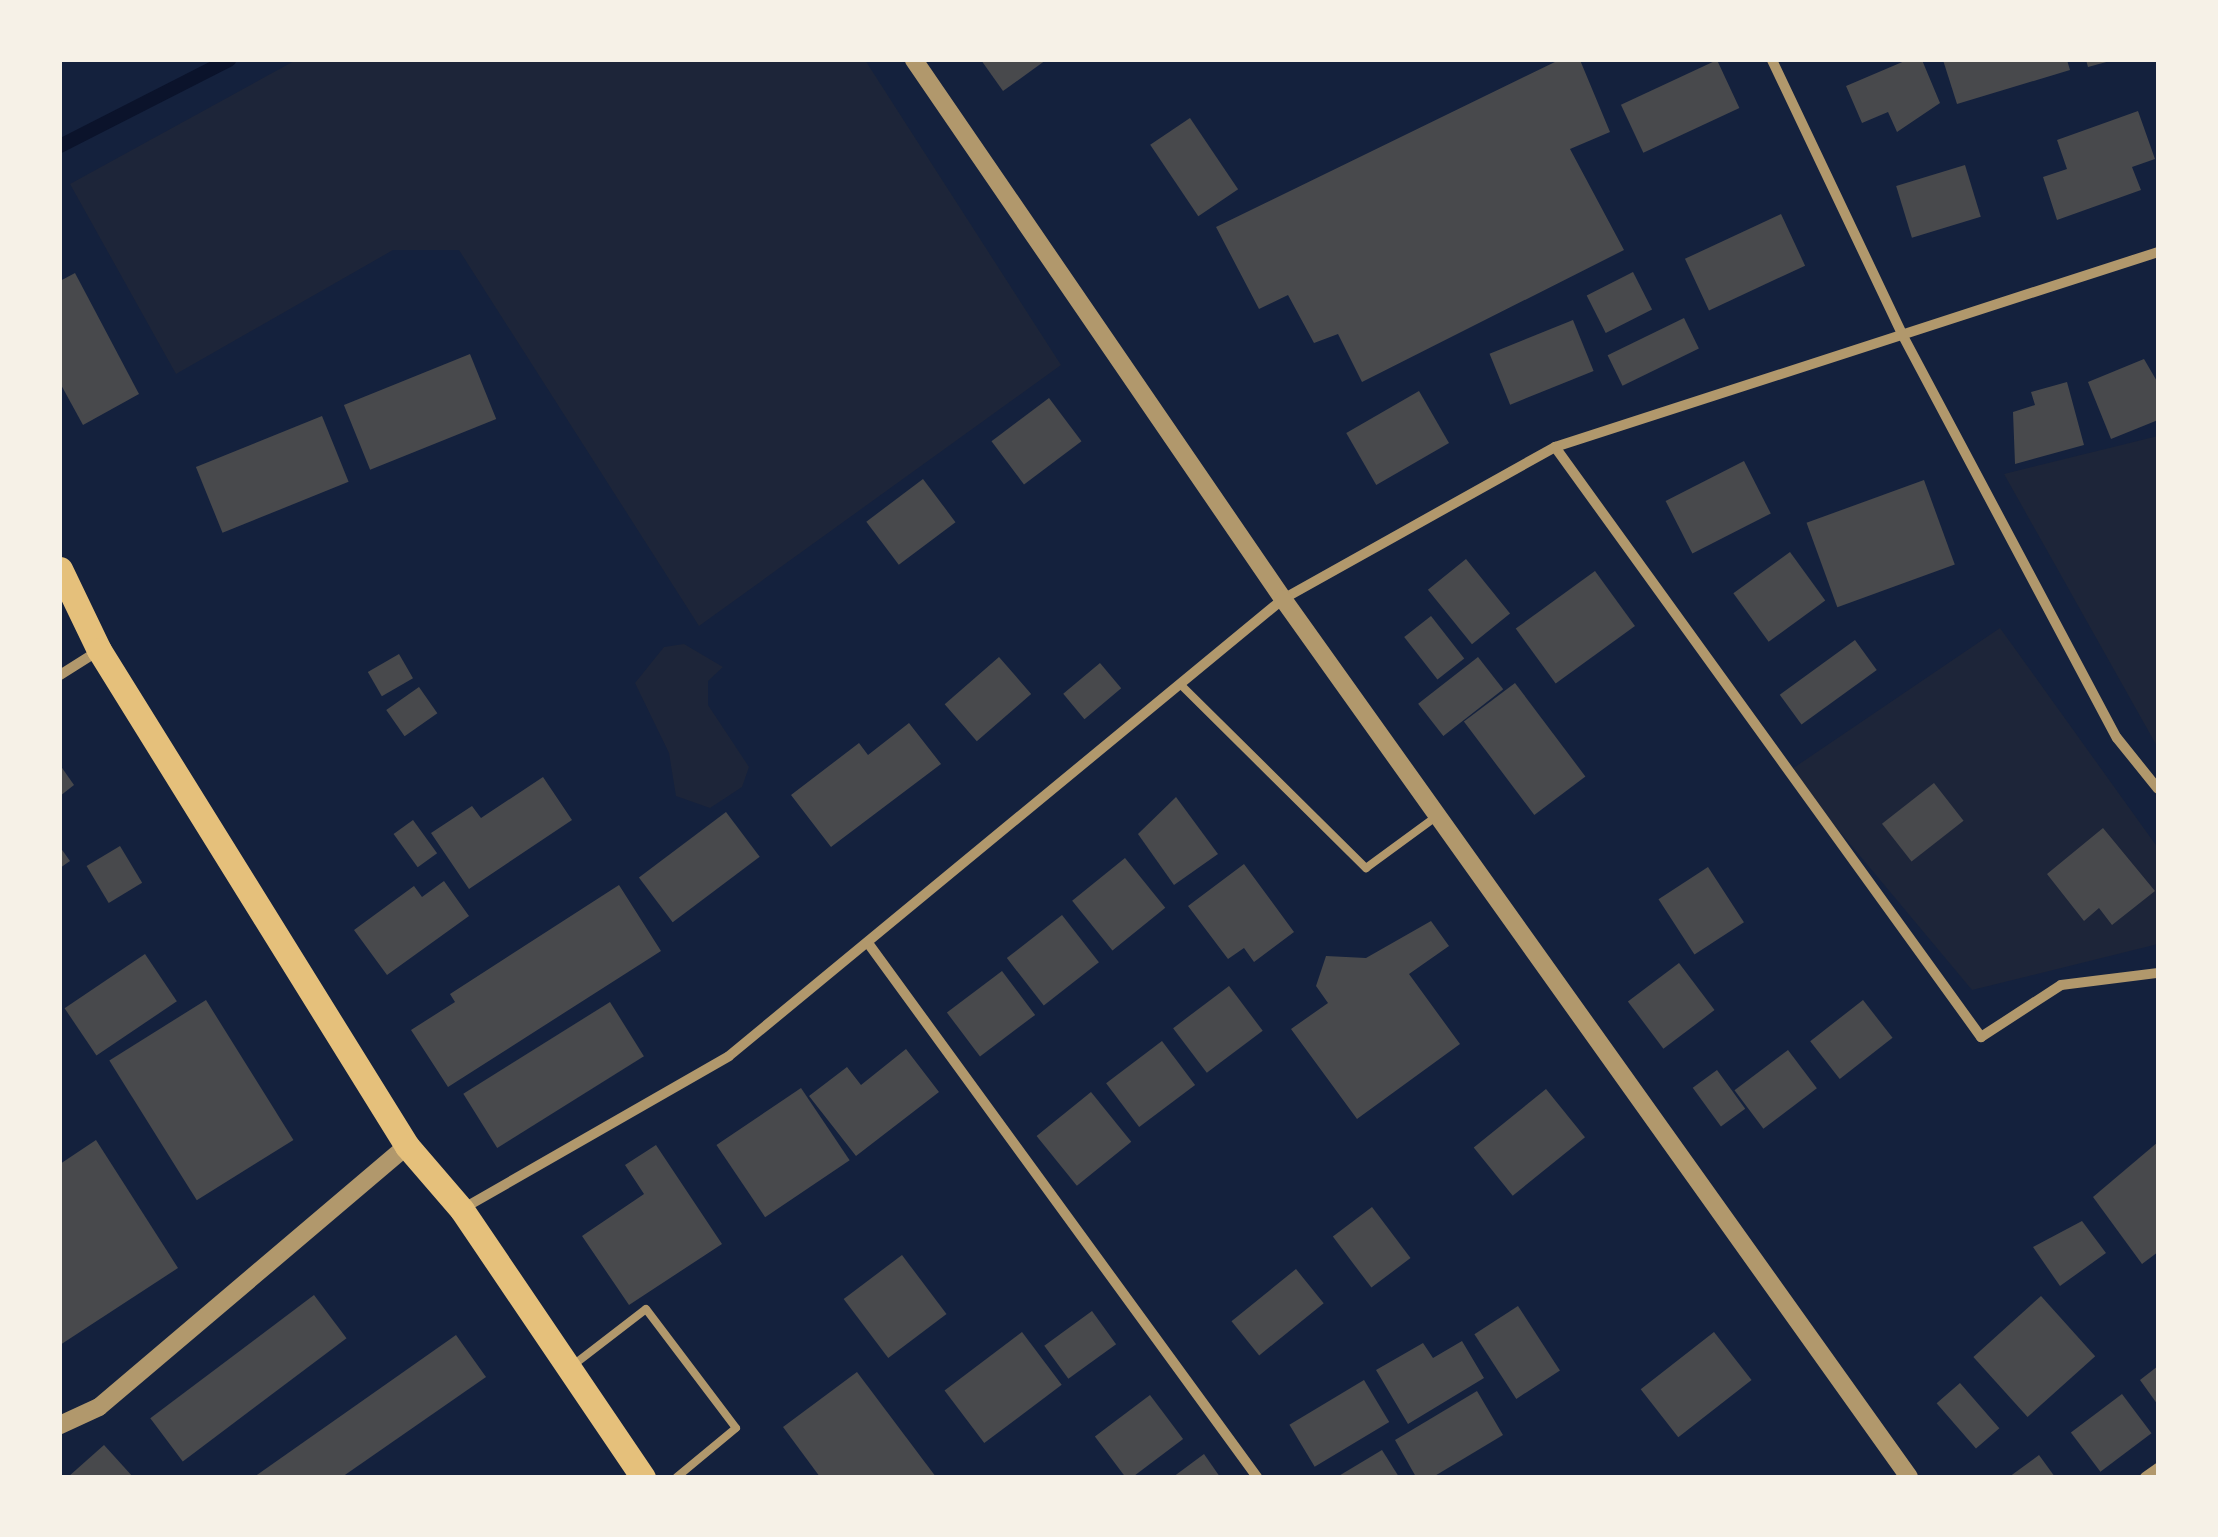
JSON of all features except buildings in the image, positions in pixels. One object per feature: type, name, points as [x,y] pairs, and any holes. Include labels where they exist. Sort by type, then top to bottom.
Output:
[{"type":"main road","points":[[60,568],[99,650],[407,1146],[462,1210],[643,1477]]},
{"type":"street","points":[[914,60],[1283,599],[1910,1477]]},
{"type":"street","points":[[1772,60],[1903,336],[2117,738],[2158,790]]},
{"type":"street","points":[[462,1210],[729,1056],[1283,599],[1555,447],[2158,252]]},
{"type":"street","points":[[1555,447],[1981,1037],[2061,984],[2158,973]]},
{"type":"street","points":[[60,675],[99,650]]},
{"type":"street","points":[[868,944],[1257,1477]]},
{"type":"street","points":[[60,1425],[100,1407],[407,1146]]},
{"type":"street","points":[[2146,1477],[2158,1468]]},
{"type":"lane","points":[[1180,684],[1366,868],[1436,816]]},
{"type":"lane","points":[[569,1368],[646,1309],[736,1428],[677,1477]]},
{"type":"shaded area","points":[[296,60],[865,60],[1061,365],[699,626],[459,250],[393,250],[176,374],[70,184]]},
{"type":"shaded area","points":[[2158,436],[2158,748],[2004,474]]},
{"type":"shaded area","points":[[2000,628],[2158,848],[2158,944],[1972,990],[1789,771]]},
{"type":"shaded area","points":[[684,644],[723,667],[708,681],[708,705],[749,767],[742,787],[710,808],[676,796],[669,753],[635,683],[664,647]]},
{"type":"waterway","points":[[60,146],[229,60]]}]
